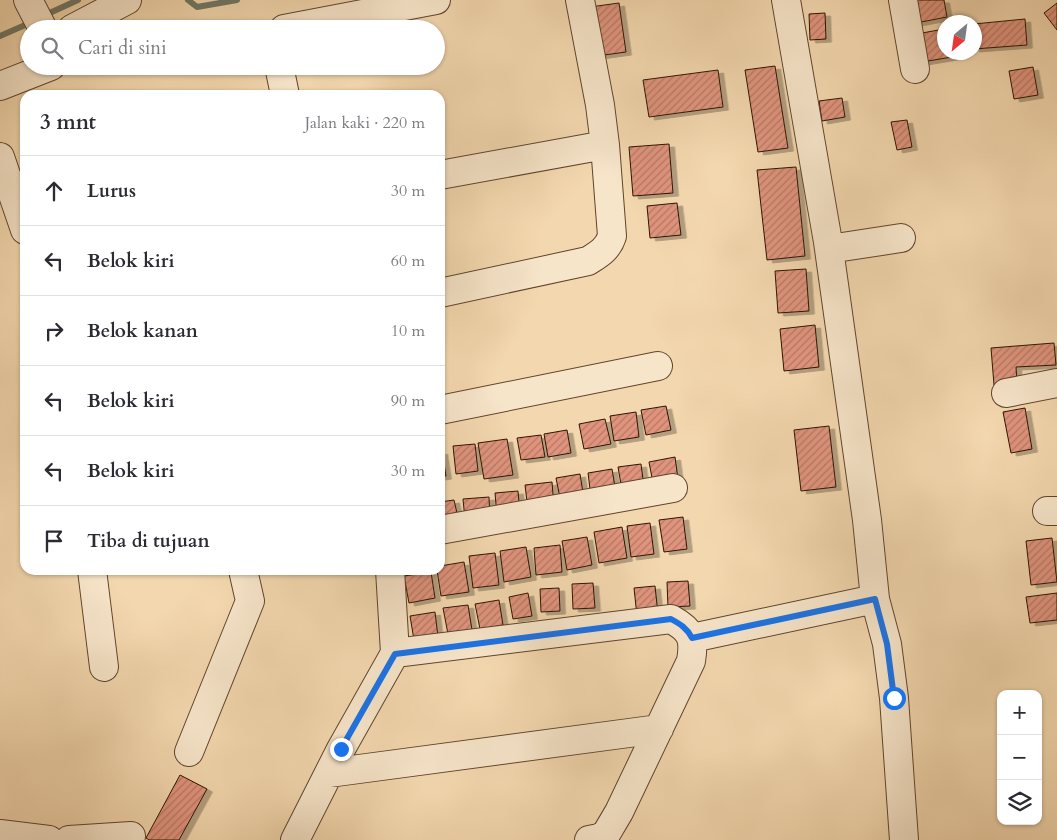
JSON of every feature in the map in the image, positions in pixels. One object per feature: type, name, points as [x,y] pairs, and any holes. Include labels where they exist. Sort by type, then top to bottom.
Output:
[{"type":"street","points":[[89,20],[126,0]]},
{"type":"street","points":[[331,20],[436,0]]},
{"type":"street","points":[[445,292],[588,261],[610,244],[612,236],[605,145],[600,105],[580,0]]},
{"type":"street","points":[[786,0],[829,249],[867,520],[875,599],[887,644],[894,698],[904,840]]},
{"type":"street","points":[[903,0],[915,69]]},
{"type":"street","points":[[0,86],[28,75]]},
{"type":"street","points":[[280,75],[284,90]]},
{"type":"street","points":[[445,174],[605,145]]},
{"type":"street","points":[[0,157],[20,215]]},
{"type":"street","points":[[829,249],[901,238]]},
{"type":"street","points":[[445,409],[658,366]]},
{"type":"street","points":[[1006,393],[1057,383]]},
{"type":"street","points":[[445,529],[673,488]]},
{"type":"street","points":[[93,575],[104,667]]},
{"type":"street","points":[[189,752],[250,601],[244,575]]},
{"type":"street","points":[[295,840],[341,749],[395,654],[390,575]]},
{"type":"street","points":[[692,638],[875,599]]},
{"type":"street","points":[[395,654],[671,619],[681,624],[692,638],[694,648],[691,661],[619,812],[606,834],[589,840]]},
{"type":"street","points":[[329,773],[658,730]]},
{"type":"street","points":[[0,834],[49,840]]},
{"type":"street","points":[[69,840],[131,836]]},
{"type":"building","points":[[907,0],[944,0],[947,15],[937,15],[937,19],[911,24]]},
{"type":"building","points":[[619,3],[626,52],[597,56],[590,7]]},
{"type":"building","points":[[1057,3],[1057,30],[1044,13]]},
{"type":"building","points":[[825,13],[826,39],[810,40],[809,14]]},
{"type":"building","points":[[1025,19],[1027,45],[982,48],[982,23]]},
{"type":"building","points":[[937,30],[937,60],[916,63],[911,35]]},
{"type":"building","points":[[775,66],[788,148],[758,152],[745,70]]},
{"type":"building","points":[[1033,67],[1038,95],[1014,99],[1009,71]]},
{"type":"building","points":[[718,70],[723,107],[649,117],[643,80]]},
{"type":"building","points":[[842,98],[845,117],[822,121],[819,101]]},
{"type":"building","points":[[907,120],[912,147],[897,150],[891,122]]},
{"type":"building","points":[[669,144],[673,193],[633,196],[629,147]]},
{"type":"building","points":[[796,167],[805,256],[767,260],[757,170]]},
{"type":"building","points":[[677,203],[681,235],[650,238],[647,206]]},
{"type":"building","points":[[806,269],[809,311],[778,313],[775,271]]},
{"type":"building","points":[[815,325],[819,367],[784,371],[780,329]]},
{"type":"building","points":[[1054,343],[1056,365],[1016,367],[1017,383],[994,385],[991,348]]},
{"type":"building","points":[[666,406],[671,430],[646,435],[641,410]]},
{"type":"building","points":[[1025,408],[1032,449],[1011,453],[1003,412]]},
{"type":"building","points":[[636,412],[639,437],[614,441],[610,416]]},
{"type":"building","points":[[605,419],[611,444],[584,449],[579,424]]},
{"type":"building","points":[[829,426],[836,487],[801,491],[794,430]]},
{"type":"building","points":[[567,430],[571,453],[548,457],[544,434]]},
{"type":"building","points":[[541,435],[545,457],[521,460],[517,438]]},
{"type":"building","points":[[507,439],[513,475],[484,479],[478,443]]},
{"type":"building","points":[[475,444],[478,471],[456,474],[453,446]]},
{"type":"building","points":[[675,457],[678,479],[653,483],[649,462]]},
{"type":"building","points":[[641,464],[644,487],[622,490],[618,467]]},
{"type":"building","points":[[612,469],[616,493],[591,497],[588,473]]},
{"type":"building","points":[[580,474],[584,499],[561,503],[556,478]]},
{"type":"building","points":[[552,482],[554,507],[528,510],[525,485]]},
{"type":"building","points":[[518,491],[520,514],[497,516],[495,493]]},
{"type":"building","points":[[489,497],[490,519],[465,520],[463,499]]},
{"type":"building","points":[[454,500],[459,522],[445,525],[445,501]]},
{"type":"building","points":[[683,517],[687,549],[664,552],[659,520]]},
{"type":"building","points":[[650,523],[654,554],[631,557],[627,526]]},
{"type":"building","points":[[622,527],[627,558],[599,563],[594,532]]},
{"type":"building","points":[[587,537],[592,565],[567,570],[562,541]]},
{"type":"building","points":[[1052,538],[1057,582],[1031,585],[1026,541]]},
{"type":"building","points":[[560,545],[562,572],[536,575],[534,548]]},
{"type":"building","points":[[526,547],[531,577],[504,582],[500,551]]},
{"type":"building","points":[[495,553],[499,585],[473,588],[469,556]]},
{"type":"building","points":[[464,562],[469,592],[441,596],[438,575],[445,575],[445,565]]},
{"type":"building","points":[[431,575],[435,598],[409,603],[404,576]]},
{"type":"building","points":[[688,581],[690,606],[668,607],[667,582]]},
{"type":"building","points":[[593,583],[595,608],[573,609],[572,584]]},
{"type":"building","points":[[655,586],[658,614],[637,616],[634,588]]},
{"type":"building","points":[[559,588],[560,611],[541,612],[540,589]]},
{"type":"building","points":[[528,593],[532,616],[513,619],[509,597]]},
{"type":"building","points":[[1057,593],[1057,620],[1030,623],[1026,597]]},
{"type":"building","points":[[499,600],[503,625],[480,629],[475,604]]},
{"type":"building","points":[[468,605],[472,630],[448,634],[443,608]]},
{"type":"building","points":[[435,612],[438,637],[414,640],[410,616]]},
{"type":"building","points":[[180,775],[207,789],[179,840],[149,840],[146,838]]},
{"type":"waterway","points":[[43,16],[78,0]]},
{"type":"waterway","points":[[188,0],[197,7],[237,0]]},
{"type":"waterway","points":[[0,36],[20,27]]},
{"type":"route","points":[[341,749],[395,654],[671,619],[681,624],[692,638],[875,599],[887,644],[894,698]]}]
